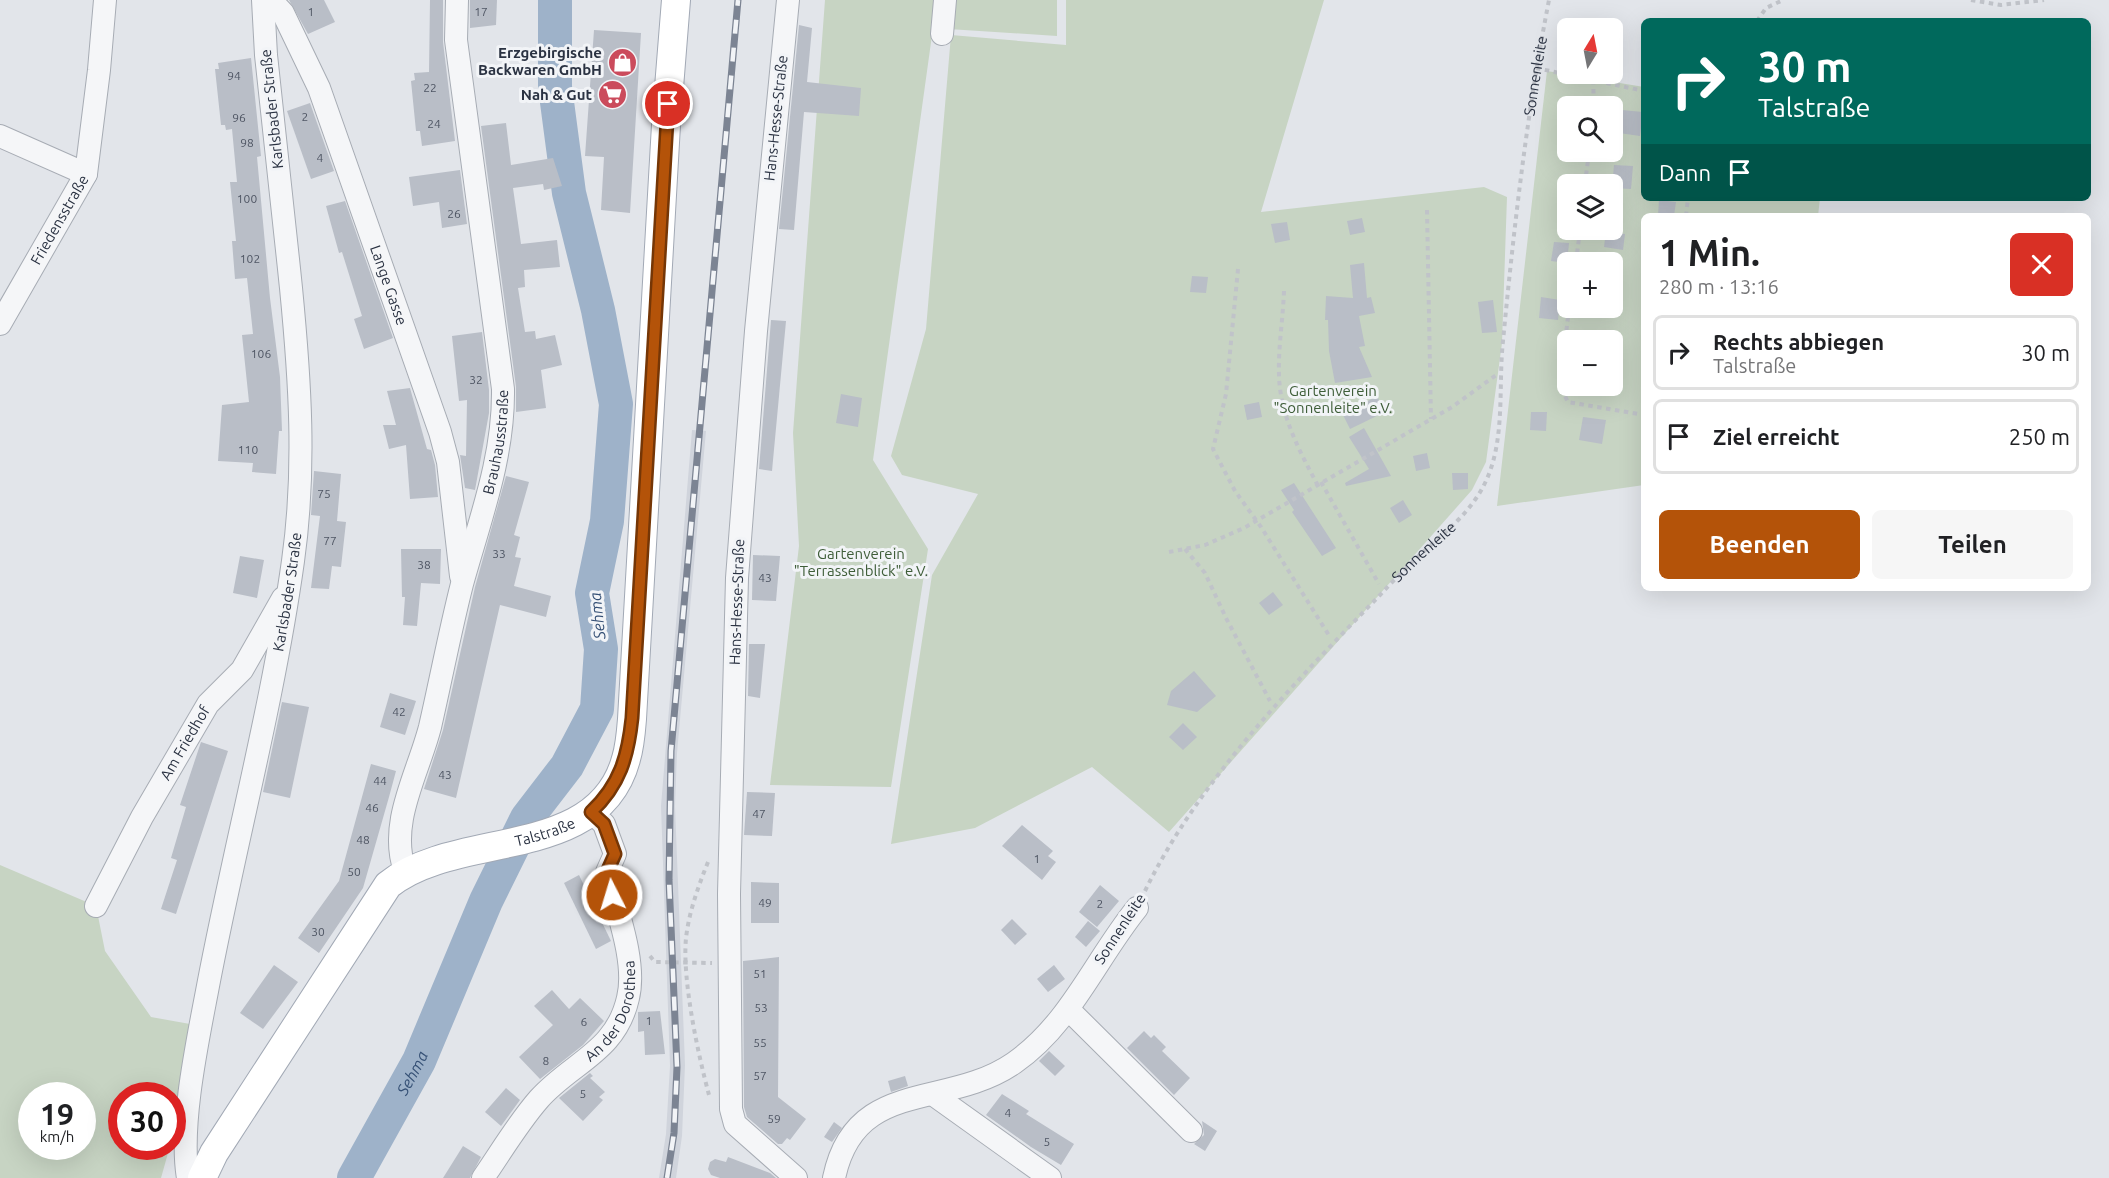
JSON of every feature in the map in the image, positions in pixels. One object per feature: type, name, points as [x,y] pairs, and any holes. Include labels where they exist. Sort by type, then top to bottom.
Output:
[{"type":"main road","name":"Talstraße","points":[[202,1178],[221,1143],[374,903],[388,885],[405,872],[439,858],[544,835],[591,812],[603,801],[618,779],[626,760],[632,718],[666,125],[676,0]]},
{"type":"street","name":"Friedensstraße","points":[[0,324],[86,174],[105,0]]},
{"type":"street","name":"Karlsbader Straße","points":[[188,1178],[187,1133],[199,1031],[230,868],[274,677],[288,589],[302,463],[301,396],[262,0]]},
{"type":"street","name":"Lange Gasse","points":[[271,0],[283,13],[292,29],[319,88],[440,432],[448,462],[462,586]]},
{"type":"street","name":"Brauhausstraße","points":[[405,872],[399,853],[398,832],[429,729],[462,586],[497,463],[503,421],[502,389],[458,62],[457,0]]},
{"type":"street","name":"Hans-Hesse-Straße","points":[[788,0],[743,485],[737,578],[730,832],[731,1109],[735,1124],[796,1178]]},
{"type":"street","points":[[942,33],[945,0]]},
{"type":"street","points":[[0,136],[86,174]]},
{"type":"street","name":"Am Friedhof","points":[[96,906],[142,817],[208,704],[242,670],[264,627],[288,589]]},
{"type":"street","name":"An der Dorothea","points":[[483,1178],[540,1098],[608,1042],[619,1024],[629,997],[629,961],[607,872],[615,854],[604,824],[591,812]]},
{"type":"street","name":"Sonnenleite","points":[[834,1178],[848,1141],[871,1114],[887,1106],[934,1095],[987,1078],[1012,1065],[1042,1042],[1069,1010],[1121,928],[1137,908]]},
{"type":"street","points":[[1069,1010],[1191,1131]]},
{"type":"street","points":[[934,1095],[1050,1178]]},
{"type":"path","name":"Sonnenleite","points":[[1137,908],[1189,815],[1209,788],[1305,672],[1413,561],[1454,527],[1485,484],[1498,441],[1500,372],[1536,68],[1549,0]]},
{"type":"path","points":[[1759,18],[1766,8],[1783,0]]},
{"type":"path","points":[[1971,0],[2001,5],[2044,0]]},
{"type":"path","points":[[1536,68],[1557,72]]},
{"type":"path","points":[[1612,84],[1641,90]]},
{"type":"path","points":[[1427,210],[1431,419]]},
{"type":"path","points":[[1238,268],[1226,394],[1213,449],[1235,491],[1257,521],[1330,637]]},
{"type":"path","points":[[1284,291],[1279,375],[1283,403],[1297,448],[1379,585]]},
{"type":"path","points":[[1568,318],[1560,386],[1568,402],[1641,415]]},
{"type":"path","points":[[1169,552],[1205,545],[1257,521],[1476,392],[1500,372]]},
{"type":"path","points":[[1185,549],[1205,573],[1230,627],[1270,701]]},
{"type":"path","points":[[711,1102],[702,1070],[685,962],[686,937],[696,891],[710,858],[730,832]]},
{"type":"path","points":[[647,946],[655,962],[731,964]]},
{"type":"shaded area","points":[[692,430],[706,431],[677,753],[675,806],[685,1065],[682,1136],[676,1178],[659,1178],[666,1134],[670,1066],[661,806]]},
{"type":"green space","name":"Gartenverein \"Terrassenblick\" e.V.","points":[[825,0],[1057,0],[1057,36],[933,28],[873,460],[928,549],[891,787],[770,785],[799,546],[793,433]]},
{"type":"green space","name":"Gartenverein \"Sonnenleite\" e.V.","points":[[1066,0],[1324,0],[1261,212],[1484,187],[1507,197],[1502,343],[1486,462],[1472,490],[1169,832],[1092,767],[975,828],[891,844],[932,575],[978,494],[902,475],[891,456],[926,329],[951,35],[1066,45]]},
{"type":"green space","points":[[1547,71],[1557,73],[1557,84],[1623,84],[1641,87],[1641,201],[1820,201],[1818,213],[1641,213],[1641,485],[1497,506]]},
{"type":"green space","points":[[0,865],[96,906],[105,951],[151,1017],[190,1024],[181,1082],[108,1082],[108,1160],[166,1160],[161,1178],[0,1178]]},
{"type":"building","points":[[289,0],[324,0],[335,22],[308,34]]},
{"type":"building","points":[[430,0],[443,0],[443,42],[455,141],[422,146],[420,131],[416,131],[411,81],[415,80],[414,73],[429,72]]},
{"type":"building","points":[[470,0],[497,0],[496,25],[470,28]]},
{"type":"building","points":[[799,25],[812,28],[807,82],[861,88],[859,116],[804,112],[794,230],[779,229]]},
{"type":"building","name":"Nah & Gut","points":[[594,30],[641,33],[630,213],[601,210],[604,157],[585,156]]},
{"type":"building","points":[[251,58],[261,156],[257,157],[280,377],[282,431],[279,431],[276,474],[252,472],[253,463],[218,461],[222,405],[249,402],[242,335],[253,334],[247,278],[235,279],[232,241],[236,241],[230,182],[237,182],[232,129],[226,130],[225,125],[221,125],[215,69],[219,69],[218,63]]},
{"type":"building","points":[[310,103],[334,171],[311,179],[287,111]]},
{"type":"building","points":[[1623,110],[1641,112],[1640,136],[1623,134]]},
{"type":"building","points":[[506,123],[511,165],[553,158],[562,186],[544,190],[543,184],[513,188],[521,244],[557,240],[560,267],[524,270],[525,287],[518,288],[525,332],[535,331],[536,339],[555,335],[562,365],[541,370],[546,408],[516,412],[516,387],[481,126]]},
{"type":"building","points":[[1614,165],[1633,166],[1631,189],[1623,189],[1623,174],[1613,174]]},
{"type":"building","points":[[460,170],[467,224],[442,228],[439,202],[413,206],[409,177]]},
{"type":"building","points":[[345,201],[393,338],[364,349],[354,319],[362,316],[342,252],[339,253],[326,206]]},
{"type":"building","points":[[1659,201],[1676,202],[1674,213],[1658,213]]},
{"type":"building","points":[[1362,218],[1365,232],[1350,235],[1347,221]]},
{"type":"building","points":[[1287,222],[1290,240],[1275,243],[1271,224]]},
{"type":"building","points":[[1623,234],[1625,234],[1623,250],[1604,247],[1605,240],[1623,240]]},
{"type":"building","points":[[1554,242],[1569,243],[1568,252],[1557,252],[1557,262],[1551,261]]},
{"type":"building","points":[[1364,263],[1367,298],[1371,297],[1375,313],[1359,316],[1365,346],[1359,347],[1372,377],[1335,383],[1329,351],[1328,320],[1325,320],[1326,296],[1353,298],[1350,265]]},
{"type":"building","points":[[1192,276],[1208,277],[1206,293],[1190,292]]},
{"type":"building","points":[[1541,297],[1557,300],[1558,320],[1539,318]]},
{"type":"building","points":[[1493,300],[1497,332],[1482,333],[1478,302]]},
{"type":"building","points":[[771,320],[786,321],[772,471],[759,469]]},
{"type":"building","points":[[482,332],[489,390],[489,413],[475,490],[465,488],[460,455],[466,456],[467,400],[459,401],[452,336]]},
{"type":"building","points":[[410,388],[427,449],[431,450],[435,465],[438,497],[410,499],[406,445],[389,449],[383,425],[396,425],[387,391]]},
{"type":"building","points":[[841,394],[862,398],[858,427],[836,423]]},
{"type":"building","points":[[1377,396],[1385,412],[1350,429],[1343,415]]},
{"type":"building","points":[[1259,402],[1262,417],[1247,420],[1244,405]]},
{"type":"building","points":[[1531,412],[1547,412],[1546,431],[1530,430]]},
{"type":"building","points":[[1583,417],[1606,420],[1602,444],[1579,440]]},
{"type":"building","points":[[1364,428],[1391,476],[1346,486],[1345,483],[1369,469],[1349,437]]},
{"type":"building","points":[[1427,453],[1430,468],[1416,471],[1413,456]]},
{"type":"building","points":[[314,471],[341,474],[337,521],[346,522],[341,567],[332,566],[329,589],[311,588],[320,516],[311,515]]},
{"type":"building","points":[[1452,473],[1468,473],[1468,489],[1453,490]]},
{"type":"building","points":[[506,476],[529,482],[514,535],[520,537],[515,557],[521,558],[514,586],[551,596],[546,617],[500,605],[456,798],[424,789],[443,730],[475,587]]},
{"type":"building","points":[[1294,483],[1336,548],[1322,556],[1292,512],[1294,510],[1281,490]]},
{"type":"building","points":[[1403,500],[1412,515],[1399,523],[1390,508]]},
{"type":"building","points":[[401,549],[441,549],[440,584],[421,583],[417,626],[403,625],[405,597],[402,597]]},
{"type":"building","points":[[753,555],[780,556],[776,601],[752,600]]},
{"type":"building","points":[[240,556],[264,560],[257,598],[233,593]]},
{"type":"building","points":[[1273,592],[1283,605],[1269,615],[1259,603]]},
{"type":"building","points":[[749,644],[765,644],[760,698],[748,696]]},
{"type":"building","points":[[1194,671],[1216,696],[1197,712],[1167,705],[1171,691]]},
{"type":"building","points":[[390,693],[416,701],[405,735],[380,727]]},
{"type":"building","points":[[282,702],[309,707],[290,798],[263,792]]},
{"type":"building","points":[[1183,723],[1197,737],[1183,750],[1169,737]]},
{"type":"building","points":[[201,742],[228,751],[176,914],[161,909],[177,860],[171,858],[186,807],[180,805]]},
{"type":"building","points":[[371,764],[396,771],[389,797],[363,888],[319,953],[298,938],[339,881]]},
{"type":"building","points":[[747,792],[775,793],[772,836],[744,835]]},
{"type":"building","points":[[1022,825],[1053,851],[1048,856],[1056,862],[1042,880],[1002,846]]},
{"type":"building","points":[[579,875],[611,941],[596,949],[564,883]]},
{"type":"building","points":[[751,882],[779,883],[779,923],[751,923]]},
{"type":"building","points":[[1100,885],[1119,901],[1097,927],[1079,912]]},
{"type":"building","points":[[1012,919],[1027,934],[1015,945],[1001,930]]},
{"type":"building","points":[[1088,921],[1100,931],[1086,947],[1075,937]]},
{"type":"building","points":[[779,957],[778,1097],[806,1119],[790,1140],[787,1138],[782,1144],[778,1144],[747,1117],[744,1107],[743,961]]},
{"type":"building","points":[[274,965],[298,982],[263,1029],[240,1013]]},
{"type":"building","points":[[1054,965],[1065,979],[1048,992],[1037,979]]},
{"type":"building","points":[[552,990],[569,1009],[580,998],[604,1021],[583,1045],[540,1079],[519,1057],[553,1025],[534,1006]]},
{"type":"building","points":[[660,1011],[665,1054],[645,1055],[644,1031],[638,1032],[638,1012]]},
{"type":"building","points":[[1144,1031],[1151,1038],[1154,1035],[1166,1047],[1162,1051],[1190,1078],[1174,1095],[1127,1048]]},
{"type":"building","points":[[1049,1051],[1065,1066],[1055,1076],[1039,1061]]},
{"type":"building","points":[[590,1073],[593,1076],[590,1078],[605,1092],[599,1097],[603,1100],[583,1121],[559,1098]]},
{"type":"building","points":[[905,1076],[908,1086],[891,1092],[888,1081]]},
{"type":"building","points":[[506,1088],[520,1100],[501,1126],[485,1112]]},
{"type":"building","points":[[1002,1094],[1029,1111],[1026,1114],[1074,1144],[1061,1165],[986,1115]]},
{"type":"building","points":[[1202,1121],[1217,1131],[1205,1151],[1194,1144],[1204,1135]]},
{"type":"building","points":[[834,1122],[842,1128],[832,1142],[824,1137]]},
{"type":"building","points":[[463,1146],[481,1157],[470,1178],[443,1178]]},
{"type":"building","points":[[728,1157],[770,1173],[776,1178],[720,1178],[711,1175],[708,1169],[710,1162],[715,1159],[726,1162]]},
{"type":"waterway","name":"Sehma","points":[[354,1178],[419,1061],[486,901],[527,818],[567,766],[597,709],[601,649],[592,593],[607,521],[616,404],[598,310],[569,193],[555,87],[555,0]]},
{"type":"railway","points":[[667,1178],[674,1133],[677,1067],[669,880],[671,751],[738,0]]},
{"type":"place","name":"Erzgebirgische Backwaren GmbH","points":[[623,62]]},
{"type":"place","name":"Nah & Gut","points":[[613,95]]},
{"type":"route","points":[[612,895],[607,872],[615,854],[604,824],[591,812],[603,801],[618,779],[626,760],[630,738],[668,104]]}]
